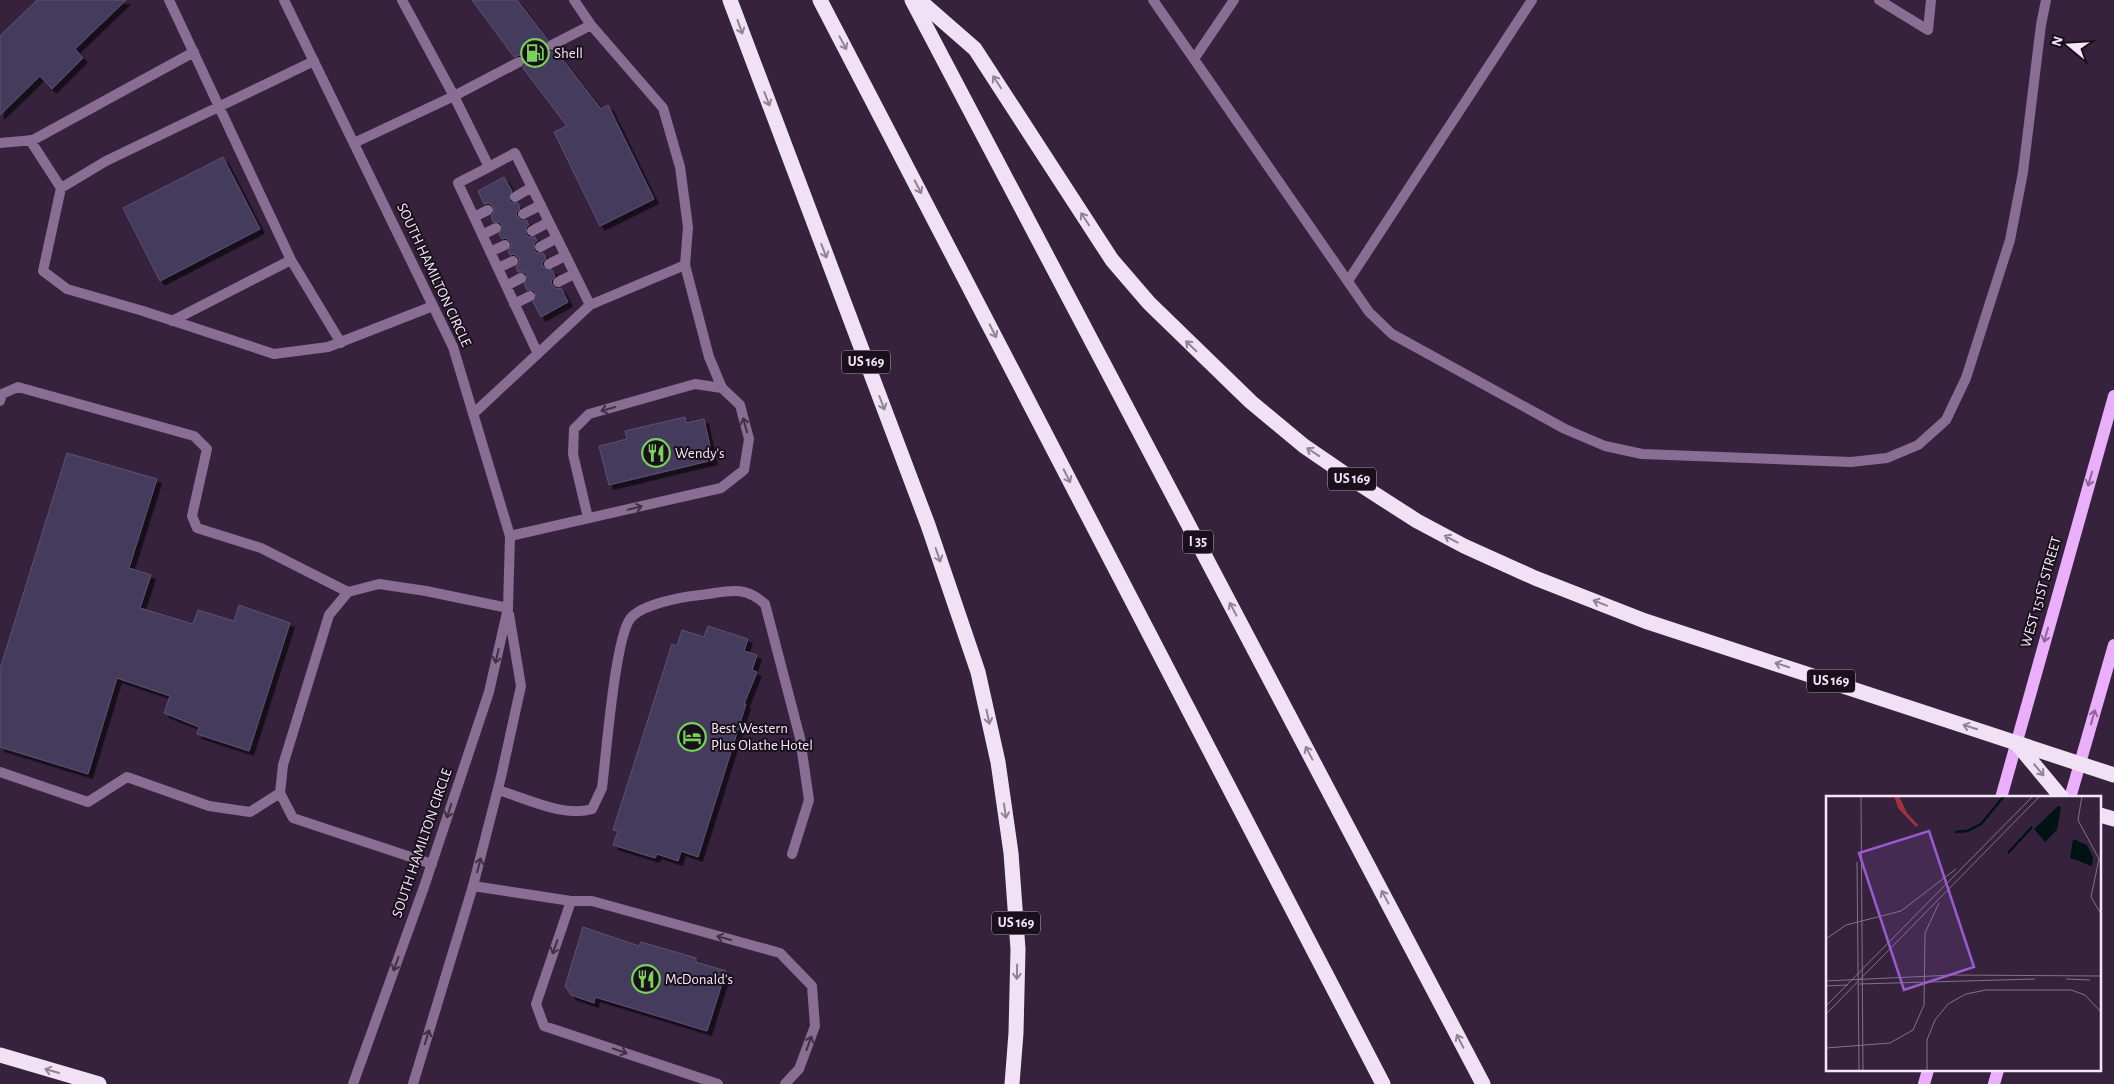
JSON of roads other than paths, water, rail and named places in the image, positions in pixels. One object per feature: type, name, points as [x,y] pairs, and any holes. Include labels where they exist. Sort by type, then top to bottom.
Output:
[{"type":"highway","name":"US 169","points":[[730,0],[928,525],[978,672],[998,762],[1011,853],[1018,949],[1016,1033],[1012,1084]]},
{"type":"highway","points":[[820,0],[1383,1084]]},
{"type":"highway","name":"I 35","points":[[912,0],[1483,1084]]},
{"type":"highway","name":"US 169","points":[[919,0],[975,49],[1112,260],[1149,304],[1251,402],[1304,446],[1361,485],[1417,521],[1464,546],[1535,578],[1645,620],[2114,775]]},
{"type":"highway","points":[[2016,742],[2060,796]]},
{"type":"highway","points":[[0,1056],[99,1084]]},
{"type":"main road","name":"WEST 151ST STREET","points":[[2002,796],[2114,396]]},
{"type":"main road","points":[[2071,796],[2114,645]]},
{"type":"street","points":[[169,0],[291,260],[340,343]]},
{"type":"street","name":"SOUTH HAMILTON CIRCLE","points":[[284,0],[453,347],[510,536],[508,608],[521,686],[498,790],[473,886],[413,1084]]},
{"type":"street","points":[[402,0],[454,96],[489,167]]},
{"type":"street","points":[[510,536],[721,488],[744,470],[749,439],[740,405],[722,388],[709,357],[685,265],[688,227],[680,167],[664,108],[591,25],[574,0]]},
{"type":"street","points":[[1153,0],[1369,312],[1392,334],[1565,429],[1605,446],[1642,454],[1851,462],[1888,458],[1918,445],[1946,420],[1966,378],[2010,240],[2023,172],[2040,24],[2046,0]]},
{"type":"street","points":[[1194,60],[1234,0]]},
{"type":"street","points":[[1348,281],[1532,0]]},
{"type":"street","points":[[1879,0],[1928,30],[1931,0]]},
{"type":"street","points":[[552,45],[591,25]]},
{"type":"street","points":[[0,143],[30,140],[194,52]]},
{"type":"street","points":[[61,188],[106,161],[314,61]]},
{"type":"street","points":[[354,143],[454,96],[519,62]]},
{"type":"street","points":[[30,140],[61,188],[43,271],[67,289],[274,354],[328,348],[433,306]]},
{"type":"street","points":[[538,354],[458,183],[515,153],[590,305]]},
{"type":"street","points":[[515,197],[532,187]]},
{"type":"street","points":[[523,214],[541,205]]},
{"type":"street","points":[[474,217],[488,210]]},
{"type":"street","points":[[532,231],[549,222]]},
{"type":"street","points":[[482,235],[496,228]]},
{"type":"street","points":[[540,247],[557,238]]},
{"type":"street","points":[[490,252],[505,245]]},
{"type":"street","points":[[549,264],[565,256]]},
{"type":"street","points":[[172,321],[291,260]]},
{"type":"street","points":[[498,268],[513,261]]},
{"type":"street","points":[[473,414],[590,305],[685,265]]},
{"type":"street","points":[[558,282],[574,274]]},
{"type":"street","points":[[506,286],[521,278]]},
{"type":"street","points":[[514,304],[530,296]]},
{"type":"street","points":[[588,518],[573,454],[574,429],[589,414],[695,384],[722,388]]},
{"type":"street","points":[[0,401],[2,394],[18,387],[194,436],[207,449],[192,516],[197,528],[261,548],[348,592]]},
{"type":"street","points":[[432,864],[293,818],[280,793],[283,764],[328,615],[348,592],[379,584],[426,591],[508,608]]},
{"type":"street","points":[[498,790],[561,810],[581,812],[592,809],[602,788],[620,648],[630,619],[653,604],[739,590],[754,594],[765,604],[800,738],[809,800],[792,854]]},
{"type":"street","name":"SOUTH HAMILTON CIRCLE","points":[[353,1084],[432,864],[489,692],[508,608]]},
{"type":"street","points":[[0,772],[88,802],[127,777],[209,806],[250,812],[280,793]]},
{"type":"street","points":[[473,886],[571,901],[592,902],[780,953],[812,986],[815,1026],[799,1069],[785,1084]]},
{"type":"street","points":[[571,901],[536,1004],[544,1026],[718,1084]]},
{"type":"place","name":"Shell","points":[[535,53]]},
{"type":"place","name":"Wendy's","points":[[656,453]]},
{"type":"place","name":"Best Western Plus Olathe Hotel","points":[[692,737]]},
{"type":"place","name":"McDonald's","points":[[646,979]]}]
